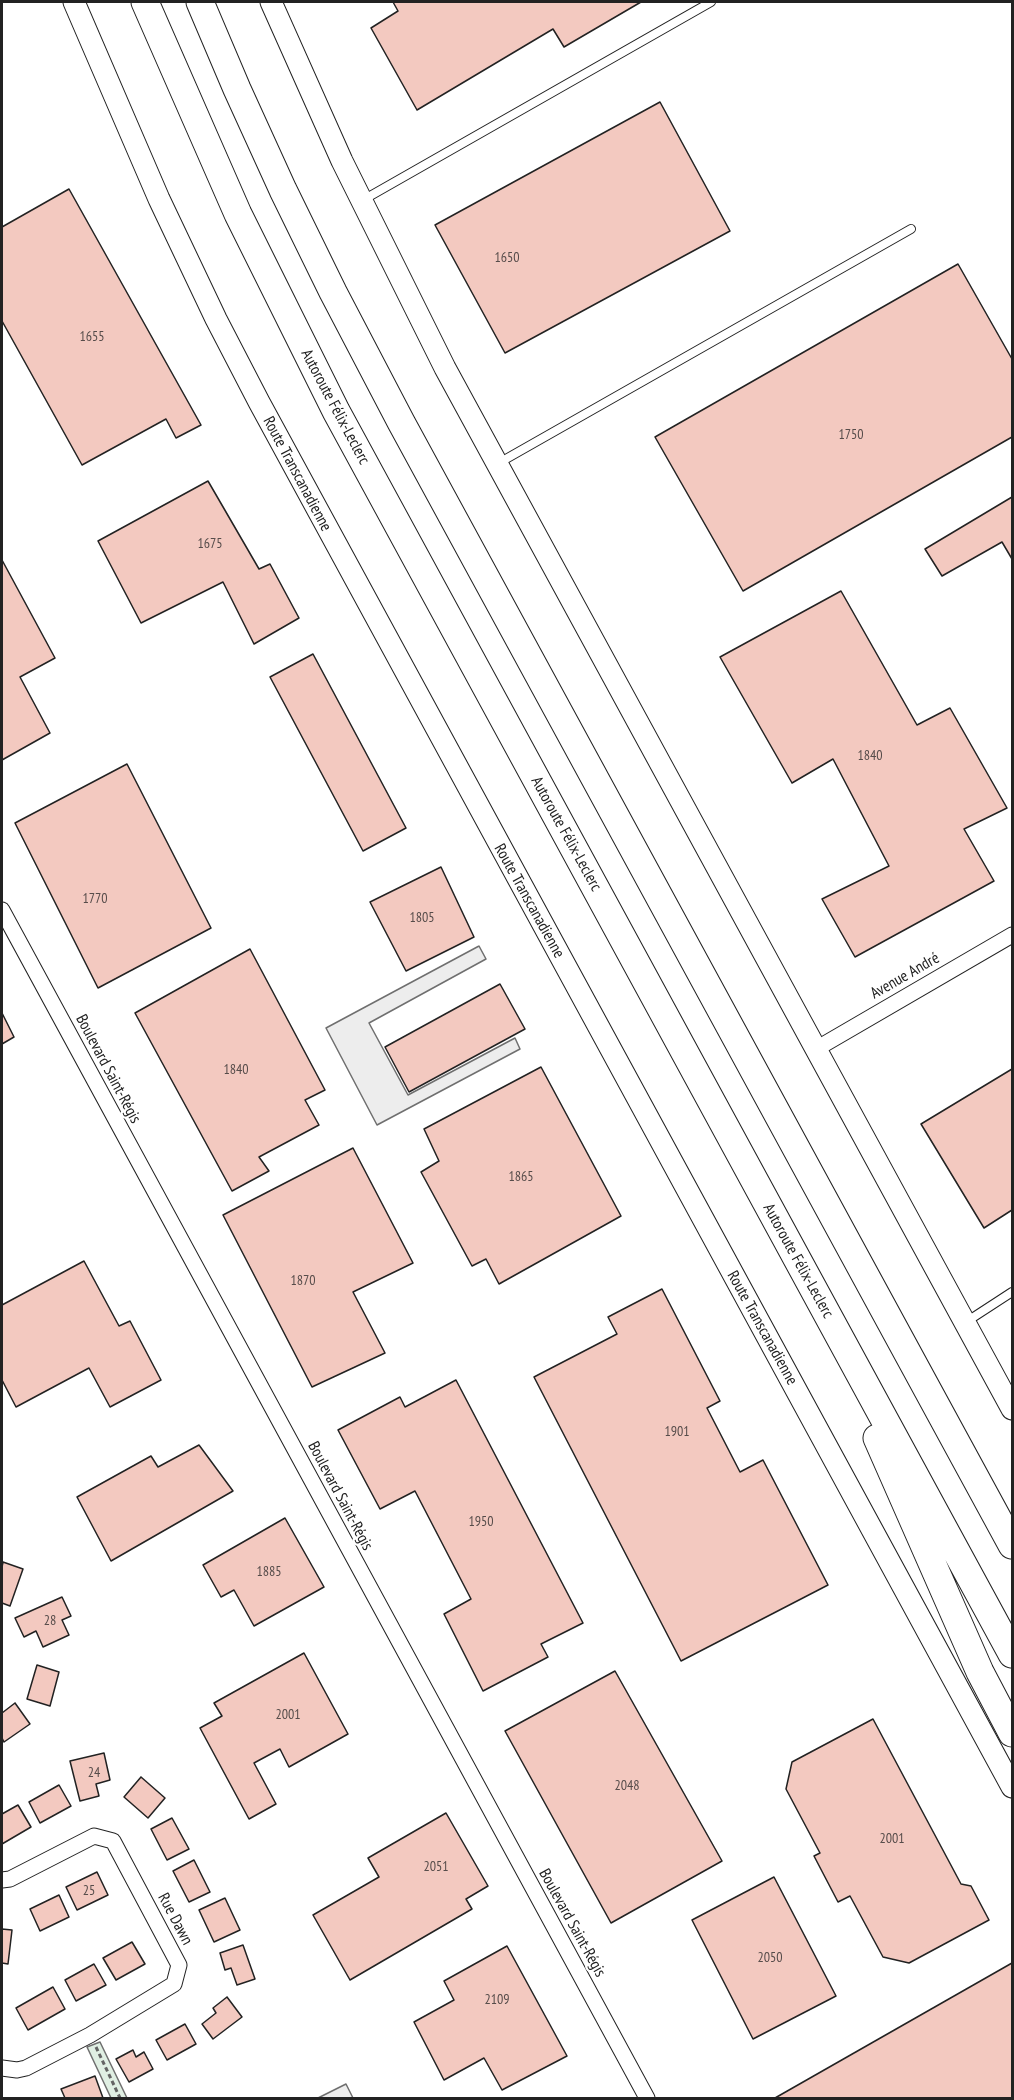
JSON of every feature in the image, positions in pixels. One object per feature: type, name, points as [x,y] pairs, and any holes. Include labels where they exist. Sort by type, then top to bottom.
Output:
[{"type":"highway","name":"Autoroute Félix-Leclerc","points":[[145,2],[238,214],[336,411],[1012,1654]]},
{"type":"highway","points":[[200,2],[287,199],[396,412],[1012,1545]]},
{"type":"highway","points":[[799,1261],[980,1672],[1012,1733]]},
{"type":"highway","points":[[916,1370],[1012,1516]]},
{"type":"main road","name":"Route Transcanadienne","points":[[74,2],[159,199],[216,319],[255,394],[364,599],[1012,1787]]},
{"type":"main road","points":[[271,2],[361,201],[423,326],[1012,1409]]},
{"type":"street","name":"Boulevard Saint-Régis","points":[[2,910],[647,2098]]},
{"type":"street","name":"Avenue André","points":[[816,1049],[1012,935]]},
{"type":"street","name":"Rue Dawn","points":[[2,1880],[10,1879],[94,1836],[113,1841],[179,1965],[174,1984],[90,2035],[35,2064],[17,2070],[2,2068]]},
{"type":"lane","points":[[361,201],[711,2]]},
{"type":"lane","points":[[497,464],[911,229]]},
{"type":"lane","points":[[965,1322],[1012,1292]]},
{"type":"path","points":[[90,2035],[120,2098]]},
{"type":"green space","points":[[100,2042],[127,2098],[111,2098],[87,2047]]},
{"type":"shaded area","points":[[479,946],[486,959],[369,1023],[408,1095],[515,1038],[520,1049],[377,1125],[326,1028]]},
{"type":"shaded area","points":[[346,2084],[353,2098],[318,2098]]},
{"type":"building","points":[[393,2],[641,2],[564,47],[553,29],[417,110],[371,28],[398,11]]},
{"type":"building","points":[[660,102],[730,231],[505,353],[435,225]]},
{"type":"building","points":[[69,189],[201,425],[176,438],[166,419],[82,465],[2,321],[2,227]]},
{"type":"building","points":[[958,264],[1012,359],[1012,437],[743,591],[655,437]]},
{"type":"building","points":[[208,481],[259,569],[270,564],[299,618],[254,644],[223,582],[141,623],[98,541]]},
{"type":"building","points":[[1012,497],[1012,559],[1002,542],[942,576],[925,549]]},
{"type":"building","points":[[2,560],[55,658],[20,677],[50,733],[2,760]]},
{"type":"building","points":[[841,591],[917,725],[950,708],[1007,808],[964,829],[994,881],[855,957],[822,899],[889,866],[833,759],[792,783],[720,657]]},
{"type":"building","points":[[313,654],[406,828],[363,851],[270,677]]},
{"type":"building","points":[[127,764],[211,928],[98,988],[15,823]]},
{"type":"building","points":[[441,867],[474,937],[406,971],[370,902]]},
{"type":"building","points":[[250,949],[325,1090],[305,1100],[319,1125],[259,1157],[269,1171],[232,1191],[135,1013]]},
{"type":"building","points":[[500,984],[525,1029],[409,1092],[385,1047]]},
{"type":"building","points":[[2,1013],[14,1037],[2,1044]]},
{"type":"building","points":[[541,1067],[621,1216],[499,1284],[486,1259],[472,1266],[421,1172],[439,1161],[424,1129]]},
{"type":"building","points":[[1012,1069],[1012,1210],[984,1228],[921,1124]]},
{"type":"building","points":[[353,1148],[413,1263],[353,1292],[385,1353],[312,1387],[223,1215]]},
{"type":"building","points":[[84,1261],[119,1326],[130,1321],[161,1380],[110,1407],[89,1368],[16,1407],[2,1380],[2,1305]]},
{"type":"building","points":[[662,1289],[720,1401],[707,1408],[740,1472],[763,1460],[828,1585],[681,1661],[534,1377],[617,1334],[608,1317]]},
{"type":"building","points":[[456,1380],[583,1623],[541,1644],[548,1657],[483,1691],[444,1614],[471,1599],[415,1491],[380,1509],[338,1430],[400,1397],[405,1407]]},
{"type":"building","points":[[199,1445],[233,1491],[111,1561],[77,1497],[151,1456],[158,1467]]},
{"type":"building","points":[[285,1518],[324,1587],[254,1626],[234,1590],[221,1597],[203,1565]]},
{"type":"building","points":[[3,1562],[23,1569],[10,1606],[2,1603]]},
{"type":"building","points":[[62,1597],[71,1616],[62,1620],[69,1635],[43,1647],[36,1631],[24,1637],[15,1618]]},
{"type":"building","points":[[304,1653],[348,1734],[289,1767],[280,1749],[254,1763],[276,1804],[249,1819],[200,1728],[222,1716],[214,1703]]},
{"type":"building","points":[[37,1665],[59,1672],[50,1706],[27,1699]]},
{"type":"building","points":[[615,1671],[722,1861],[611,1923],[505,1731]]},
{"type":"building","points":[[15,1703],[30,1724],[4,1742],[2,1713]]},
{"type":"building","points":[[873,1719],[961,1884],[971,1886],[989,1920],[909,1963],[883,1957],[850,1896],[838,1902],[814,1856],[820,1853],[786,1789],[792,1762]]},
{"type":"building","points":[[104,1753],[110,1780],[96,1784],[99,1796],[80,1801],[70,1761]]},
{"type":"building","points":[[141,1777],[165,1798],[148,1818],[124,1797]]},
{"type":"building","points":[[59,1785],[71,1806],[40,1823],[29,1802]]},
{"type":"building","points":[[18,1805],[31,1827],[2,1844],[2,1814]]},
{"type":"building","points":[[446,1813],[488,1886],[466,1899],[472,1909],[350,1980],[313,1915],[379,1877],[368,1858]]},
{"type":"building","points":[[172,1818],[189,1849],[167,1860],[151,1829]]},
{"type":"building","points":[[194,1860],[210,1892],[189,1902],[173,1871]]},
{"type":"building","points":[[97,1872],[108,1895],[77,1910],[66,1887]]},
{"type":"building","points":[[774,1877],[836,1996],[753,2039],[692,1920]]},
{"type":"building","points":[[59,1895],[69,1917],[40,1931],[30,1909]]},
{"type":"building","points":[[225,1898],[240,1930],[214,1942],[199,1910]]},
{"type":"building","points":[[2,1929],[12,1930],[8,1964],[2,1963]]},
{"type":"building","points":[[132,1942],[145,1964],[116,1980],[103,1958]]},
{"type":"building","points":[[243,1945],[255,1979],[237,1985],[231,1968],[225,1970],[220,1953]]},
{"type":"building","points":[[507,1946],[567,2056],[502,2090],[484,2058],[444,2080],[414,2022],[454,2000],[444,1981]]},
{"type":"building","points":[[1012,1963],[1012,2098],[775,2098]]},
{"type":"building","points":[[94,1964],[106,1985],[76,2001],[65,1980]]},
{"type":"building","points":[[53,1987],[65,2009],[28,2030],[16,2008]]},
{"type":"building","points":[[227,1997],[242,2017],[213,2039],[202,2024],[216,2013],[213,2008]]},
{"type":"building","points":[[185,2024],[196,2044],[167,2060],[156,2040]]},
{"type":"building","points":[[133,2050],[136,2057],[144,2052],[153,2069],[129,2082],[116,2059]]},
{"type":"building","points":[[95,2076],[103,2098],[65,2098],[61,2089]]}]
